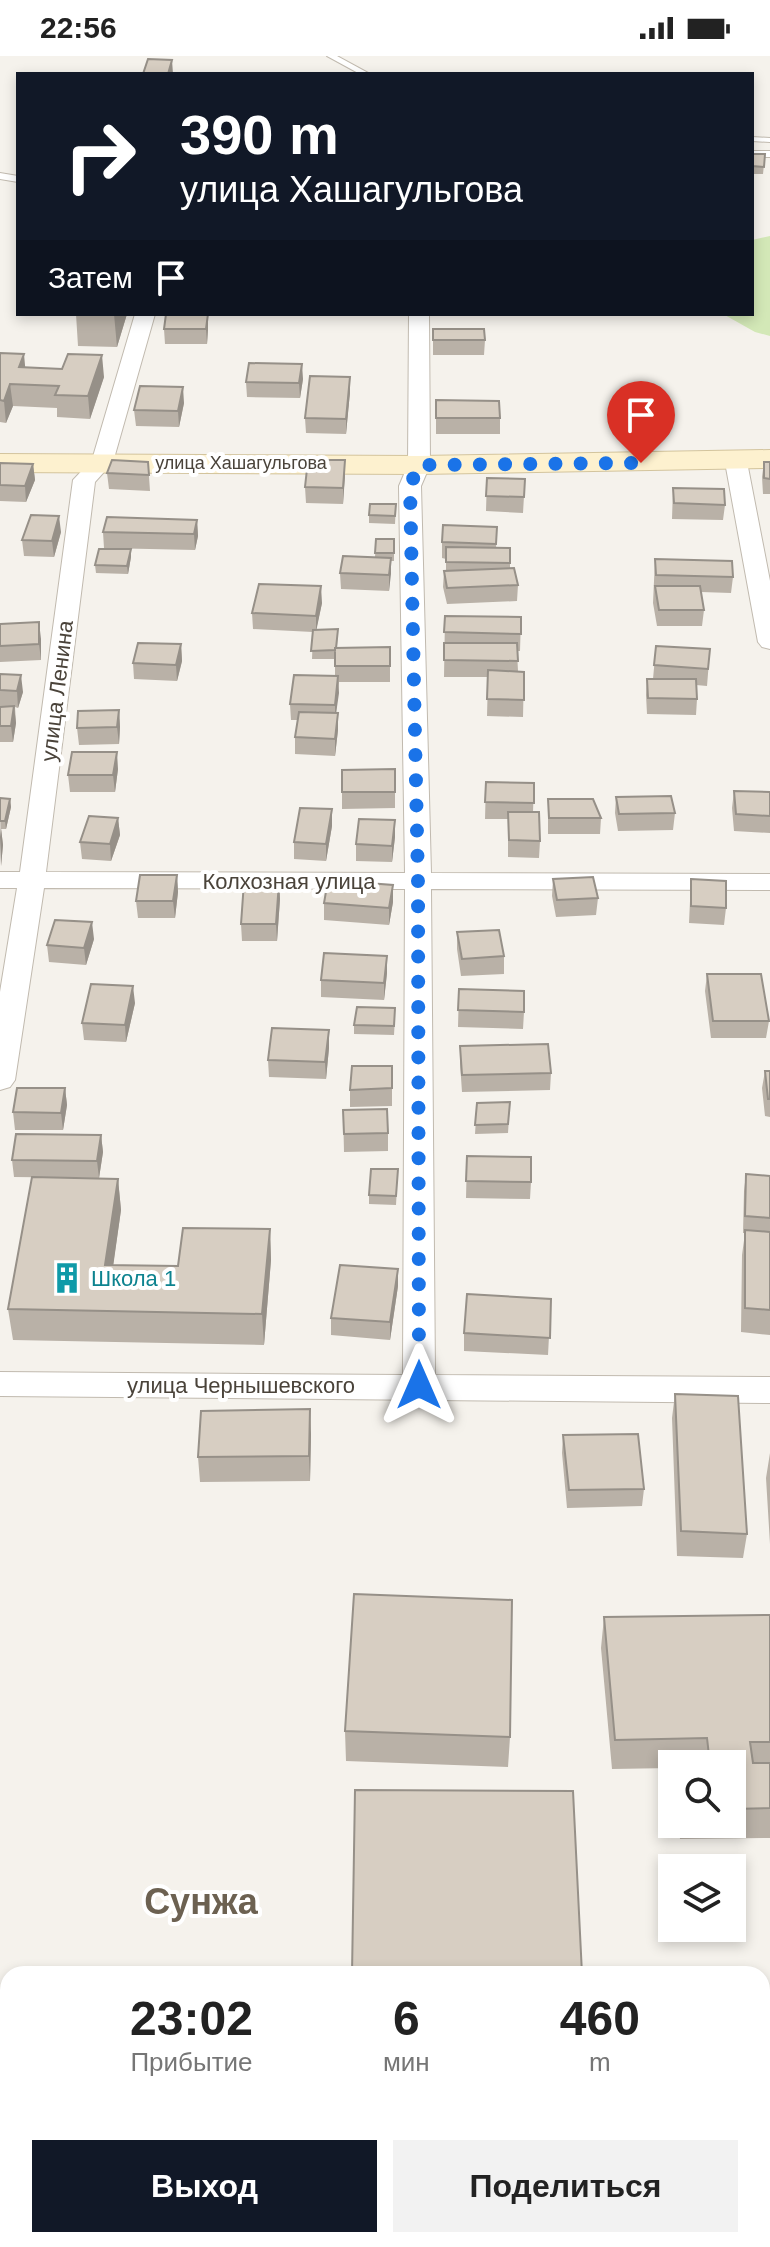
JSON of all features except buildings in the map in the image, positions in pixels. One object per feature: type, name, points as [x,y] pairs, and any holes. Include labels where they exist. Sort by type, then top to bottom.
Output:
[{"type":"main road","name":"улица Хашагульгова","points":[[0,463],[419,465],[736,462],[770,459]]},
{"type":"street","name":"улица Ленина","points":[[0,1080],[32,879],[84,480],[102,462],[144,316]]},
{"type":"street","points":[[419,316],[419,465],[410,486],[418,882],[419,1385]]},
{"type":"street","points":[[736,462],[770,642]]},
{"type":"street","name":"Колхозная улица","points":[[0,880],[770,882]]},
{"type":"street","name":"улица Чернышевского","points":[[0,1384],[770,1390]]},
{"type":"lane","points":[[331,56],[362,72]]},
{"type":"green space","points":[[770,236],[770,336],[755,332],[727,316],[754,316],[754,240]]},
{"type":"place","name":"Школа 1","points":[[67,1278]]},
{"type":"district","name":"Сунжа","points":[[201,1901]]},
{"type":"route","points":[[419,1385],[418,882],[410,486],[419,465],[641,463]]}]
